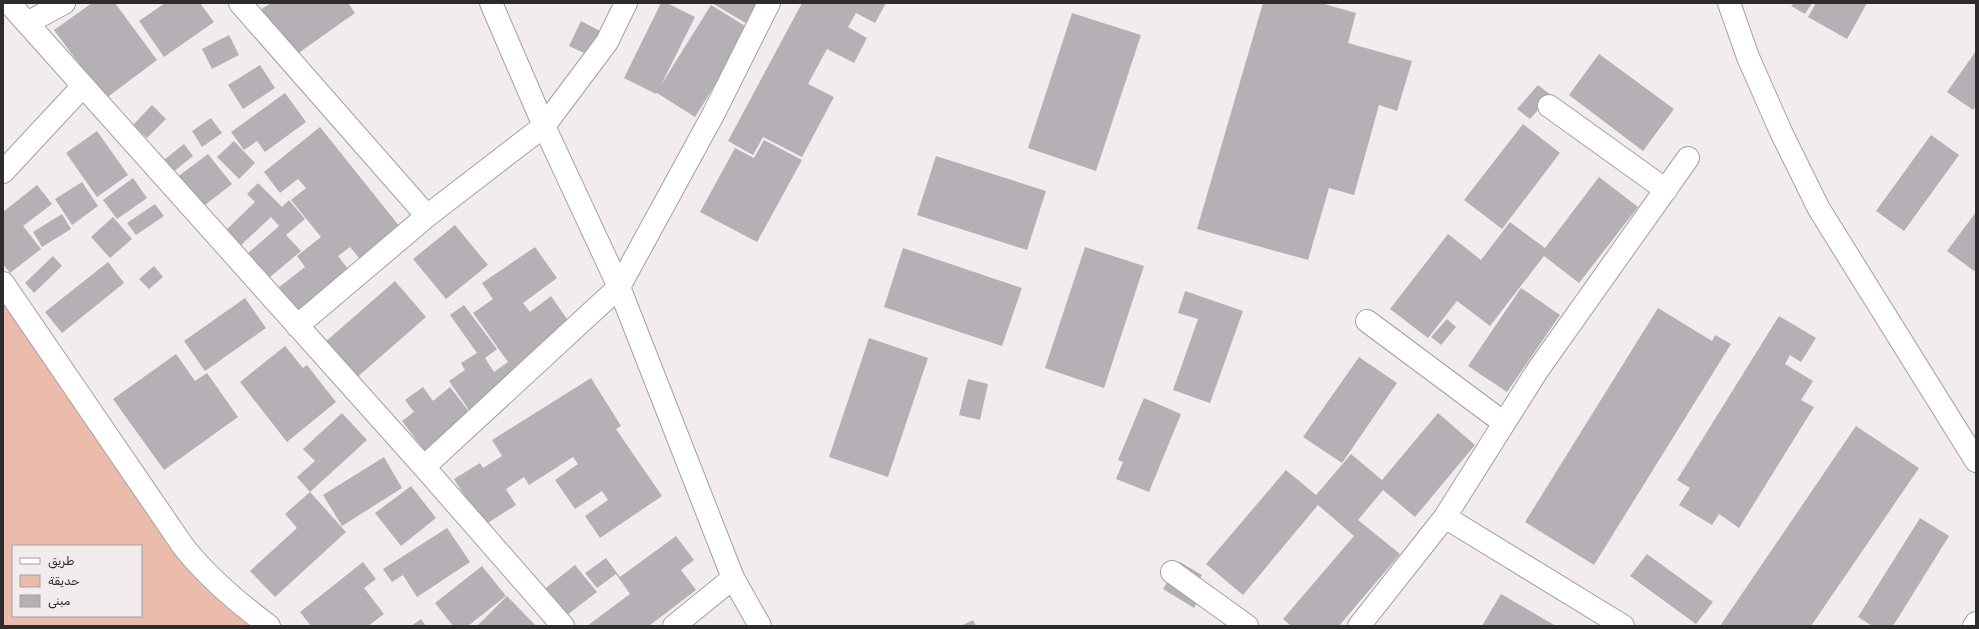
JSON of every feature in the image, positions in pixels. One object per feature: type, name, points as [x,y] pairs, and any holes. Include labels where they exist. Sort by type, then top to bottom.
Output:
[{"type":"street","points":[[9,3],[424,467],[563,626]]},
{"type":"street","points":[[27,23],[64,3]]},
{"type":"street","points":[[240,3],[427,216]]},
{"type":"street","points":[[491,3],[544,126],[619,287],[733,578],[760,626]]},
{"type":"street","points":[[297,326],[427,216],[544,126],[607,42],[626,3]]},
{"type":"street","points":[[424,467],[619,287],[714,114],[769,3]]},
{"type":"street","points":[[1729,3],[1748,57],[1781,132],[1819,209],[1976,461]]},
{"type":"street","points":[[3,172],[83,86]]},
{"type":"street","points":[[1549,106],[1666,190]]},
{"type":"street","points":[[1360,626],[1445,517],[1536,371],[1688,158]]},
{"type":"street","points":[[3,283],[187,551],[200,567],[243,607],[269,626]]},
{"type":"street","points":[[1367,321],[1504,422]]},
{"type":"street","points":[[1445,517],[1623,626]]},
{"type":"street","points":[[1172,572],[1247,626]]},
{"type":"street","points":[[674,626],[733,578]]},
{"type":"green space","points":[[3,294],[254,626],[3,626]]},
{"type":"building","points":[[92,3],[115,3],[157,60],[105,99],[54,30]]},
{"type":"building","points":[[165,3],[200,3],[214,22],[164,57],[139,21]]},
{"type":"building","points":[[271,3],[348,3],[355,13],[293,57],[260,10]]},
{"type":"building","points":[[661,3],[667,3],[695,17],[661,85],[711,5],[750,29],[695,117],[657,93],[656,94],[624,78]]},
{"type":"building","points":[[712,3],[762,3],[749,25]]},
{"type":"building","points":[[802,3],[886,3],[875,23],[856,13],[848,27],[867,38],[854,63],[827,49],[808,84],[834,97],[802,157],[763,137],[753,155],[728,141]]},
{"type":"building","points":[[1263,3],[1321,3],[1356,13],[1348,43],[1412,61],[1397,111],[1379,105],[1354,195],[1329,188],[1308,260],[1197,229]]},
{"type":"building","points":[[1794,3],[1812,3],[1805,14],[1791,6]]},
{"type":"building","points":[[1816,3],[1867,3],[1847,39],[1808,17]]},
{"type":"building","points":[[1072,13],[1141,35],[1096,171],[1028,148]]},
{"type":"building","points":[[581,21],[600,31],[588,55],[569,46]]},
{"type":"building","points":[[229,35],[239,55],[212,69],[202,49]]},
{"type":"building","points":[[1976,51],[1976,106],[1973,110],[1947,92]]},
{"type":"building","points":[[1599,54],[1674,109],[1643,151],[1569,95]]},
{"type":"building","points":[[260,65],[275,88],[243,109],[228,85]]},
{"type":"building","points":[[1538,85],[1551,95],[1530,119],[1517,109]]},
{"type":"building","points":[[285,93],[306,122],[265,152],[257,141],[244,150],[231,132]]},
{"type":"building","points":[[152,105],[166,119],[147,138],[133,125]]},
{"type":"building","points":[[211,118],[222,133],[202,147],[192,131]]},
{"type":"building","points":[[1523,124],[1560,153],[1502,229],[1464,200]]},
{"type":"building","points":[[320,127],[404,232],[364,264],[350,247],[338,256],[354,277],[302,318],[278,288],[305,267],[297,256],[321,237],[291,200],[306,188],[298,179],[280,193],[264,172]]},
{"type":"building","points":[[97,131],[128,175],[97,197],[66,153]]},
{"type":"building","points":[[1931,135],[1959,155],[1904,231],[1876,211]]},
{"type":"building","points":[[764,140],[802,160],[757,242],[700,212],[735,148],[754,158]]},
{"type":"building","points":[[234,141],[255,163],[239,179],[217,157]]},
{"type":"building","points":[[184,144],[193,156],[173,172],[164,160]]},
{"type":"building","points":[[208,154],[232,184],[200,209],[176,178]]},
{"type":"building","points":[[936,156],[1046,191],[1027,250],[917,215]]},
{"type":"building","points":[[1599,177],[1638,207],[1579,283],[1544,256],[1490,326],[1457,301],[1428,338],[1390,309],[1448,234],[1481,260],[1510,222],[1545,248]]},
{"type":"building","points":[[133,178],[147,198],[117,219],[103,200]]},
{"type":"building","points":[[82,182],[98,206],[72,225],[55,199]]},
{"type":"building","points":[[258,183],[282,207],[289,200],[305,219],[286,235],[301,251],[269,278],[247,254],[279,226],[271,217],[240,246],[225,231],[255,202],[247,194]]},
{"type":"building","points":[[37,185],[52,204],[23,226],[41,249],[10,273],[3,264],[3,212]]},
{"type":"building","points":[[155,204],[164,216],[136,235],[127,223]]},
{"type":"building","points":[[1976,212],[1976,269],[1974,271],[1947,251]]},
{"type":"building","points":[[62,214],[71,229],[42,247],[33,232]]},
{"type":"building","points":[[113,217],[132,239],[110,258],[91,237]]},
{"type":"building","points":[[455,225],[488,265],[446,299],[413,259]]},
{"type":"building","points":[[535,247],[557,278],[523,303],[530,312],[551,296],[578,335],[469,410],[449,381],[465,370],[461,363],[477,353],[450,315],[464,305],[497,349],[485,358],[494,372],[508,362],[473,313],[493,299],[482,283]]},
{"type":"building","points":[[1085,247],[1144,266],[1104,388],[1045,368]]},
{"type":"building","points":[[903,248],[1022,288],[1002,346],[884,307]]},
{"type":"building","points":[[53,256],[62,266],[34,293],[25,283]]},
{"type":"building","points":[[108,262],[124,283],[62,333],[45,312]]},
{"type":"building","points":[[154,266],[163,277],[149,289],[139,279]]},
{"type":"building","points":[[395,281],[426,317],[355,379],[324,343]]},
{"type":"building","points":[[1521,288],[1560,315],[1507,392],[1468,366]]},
{"type":"building","points":[[1185,291],[1243,311],[1210,403],[1173,390],[1198,319],[1178,313]]},
{"type":"building","points":[[245,298],[266,328],[205,371],[184,341]]},
{"type":"building","points":[[1658,308],[1712,341],[1715,335],[1731,344],[1594,565],[1525,522]]},
{"type":"building","points":[[1779,316],[1816,338],[1801,362],[1790,355],[1785,364],[1813,381],[1801,400],[1814,407],[1739,528],[1719,514],[1712,525],[1679,505],[1690,488],[1677,480]]},
{"type":"building","points":[[1447,319],[1456,327],[1441,345],[1431,337]]},
{"type":"building","points":[[869,338],[928,358],[888,477],[829,457]]},
{"type":"building","points":[[285,346],[303,368],[307,365],[336,402],[287,442],[240,382]]},
{"type":"building","points":[[176,354],[195,381],[207,373],[238,417],[164,470],[113,399]]},
{"type":"building","points":[[1359,357],[1397,383],[1342,463],[1303,437]]},
{"type":"building","points":[[591,378],[621,426],[616,429],[662,496],[600,538],[585,516],[608,500],[602,491],[575,509],[555,480],[578,464],[573,457],[529,485],[524,477],[506,489],[516,505],[483,526],[454,479],[480,463],[483,468],[502,456],[492,440]]},
{"type":"building","points":[[968,379],[988,384],[980,420],[959,415]]},
{"type":"building","points":[[423,387],[433,401],[450,387],[474,418],[427,454],[402,421],[414,412],[405,400]]},
{"type":"building","points":[[1144,398],[1181,414],[1149,492],[1116,479],[1123,462],[1118,460]]},
{"type":"building","points":[[342,413],[367,440],[310,492],[297,477],[315,461],[303,449]]},
{"type":"building","points":[[1438,413],[1475,445],[1415,517],[1383,490],[1358,520],[1400,554],[1339,626],[1291,626],[1283,619],[1354,536],[1318,505],[1243,595],[1206,564],[1286,470],[1316,495],[1351,454],[1382,480]]},
{"type":"building","points":[[1856,426],[1919,468],[1811,626],[1720,626]]},
{"type":"building","points":[[384,457],[402,488],[342,526],[323,495]]},
{"type":"building","points":[[411,486],[436,518],[401,546],[375,513]]},
{"type":"building","points":[[310,492],[346,532],[275,597],[250,571],[297,528],[285,514]]},
{"type":"building","points":[[1920,518],[1949,536],[1893,626],[1872,626],[1858,617]]},
{"type":"building","points":[[447,528],[470,562],[417,597],[403,575],[392,582],[383,569]]},
{"type":"building","points":[[676,536],[694,560],[681,570],[696,590],[649,626],[587,626],[630,594],[616,574],[597,588],[585,573],[606,558],[620,577]]},
{"type":"building","points":[[1647,554],[1713,602],[1696,624],[1630,576]]},
{"type":"building","points":[[363,562],[376,579],[364,588],[384,614],[368,626],[311,626],[300,612]]},
{"type":"building","points":[[1180,562],[1202,575],[1192,591],[1201,596],[1194,608],[1163,589]]},
{"type":"building","points":[[575,565],[597,592],[563,618],[542,591]]},
{"type":"building","points":[[482,566],[506,596],[468,626],[453,626],[435,603]]},
{"type":"building","points":[[1501,594],[1556,626],[1482,626]]},
{"type":"building","points":[[507,596],[536,626],[477,626]]},
{"type":"building","points":[[421,619],[426,626],[411,626]]},
{"type":"building","points":[[973,620],[976,626],[961,626]]}]
